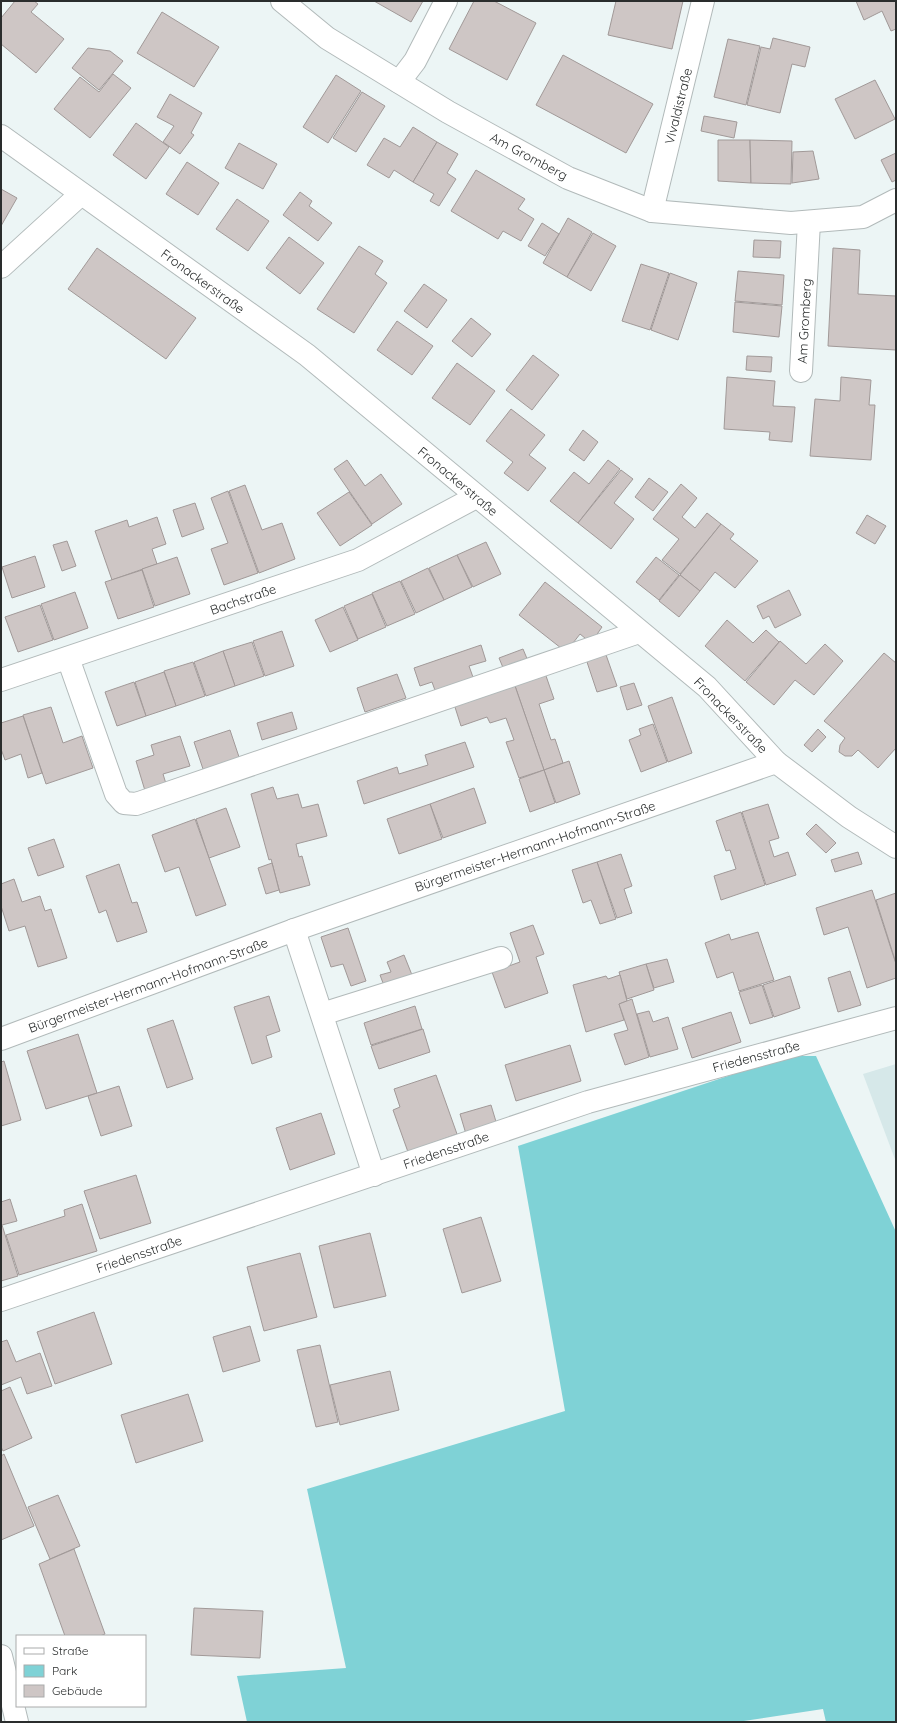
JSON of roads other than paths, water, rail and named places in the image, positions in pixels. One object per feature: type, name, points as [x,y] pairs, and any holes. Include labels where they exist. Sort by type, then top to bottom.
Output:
[{"type":"street","name":"Am Gromberg","points":[[282,1],[328,38],[448,112],[568,178],[652,211],[791,223],[863,217],[896,200]]},
{"type":"street","points":[[400,82],[415,61],[446,1]]},
{"type":"street","name":"Vivaldistraße","points":[[652,211],[703,1]]},
{"type":"street","name":"Fronackerstraße","points":[[1,136],[306,355],[707,687],[776,762],[849,817],[896,847]]},
{"type":"street","points":[[1,267],[81,194]]},
{"type":"street","name":"Am Gromberg","points":[[801,371],[809,222]]},
{"type":"street","name":"Bachstraße","points":[[1,680],[358,560],[476,497]]},
{"type":"street","points":[[68,658],[116,794],[124,803],[136,804],[639,632]]},
{"type":"street","name":"Bürgermeister-Hermann-Hofmann-Straße","points":[[1,1039],[294,930],[776,762]]},
{"type":"street","points":[[294,930],[374,1175]]},
{"type":"street","points":[[322,1014],[501,958]]},
{"type":"street","name":"Friedensstraße","points":[[1,1300],[588,1102],[896,1018]]},
{"type":"street","points":[[1,1656],[17,1722]]}]
